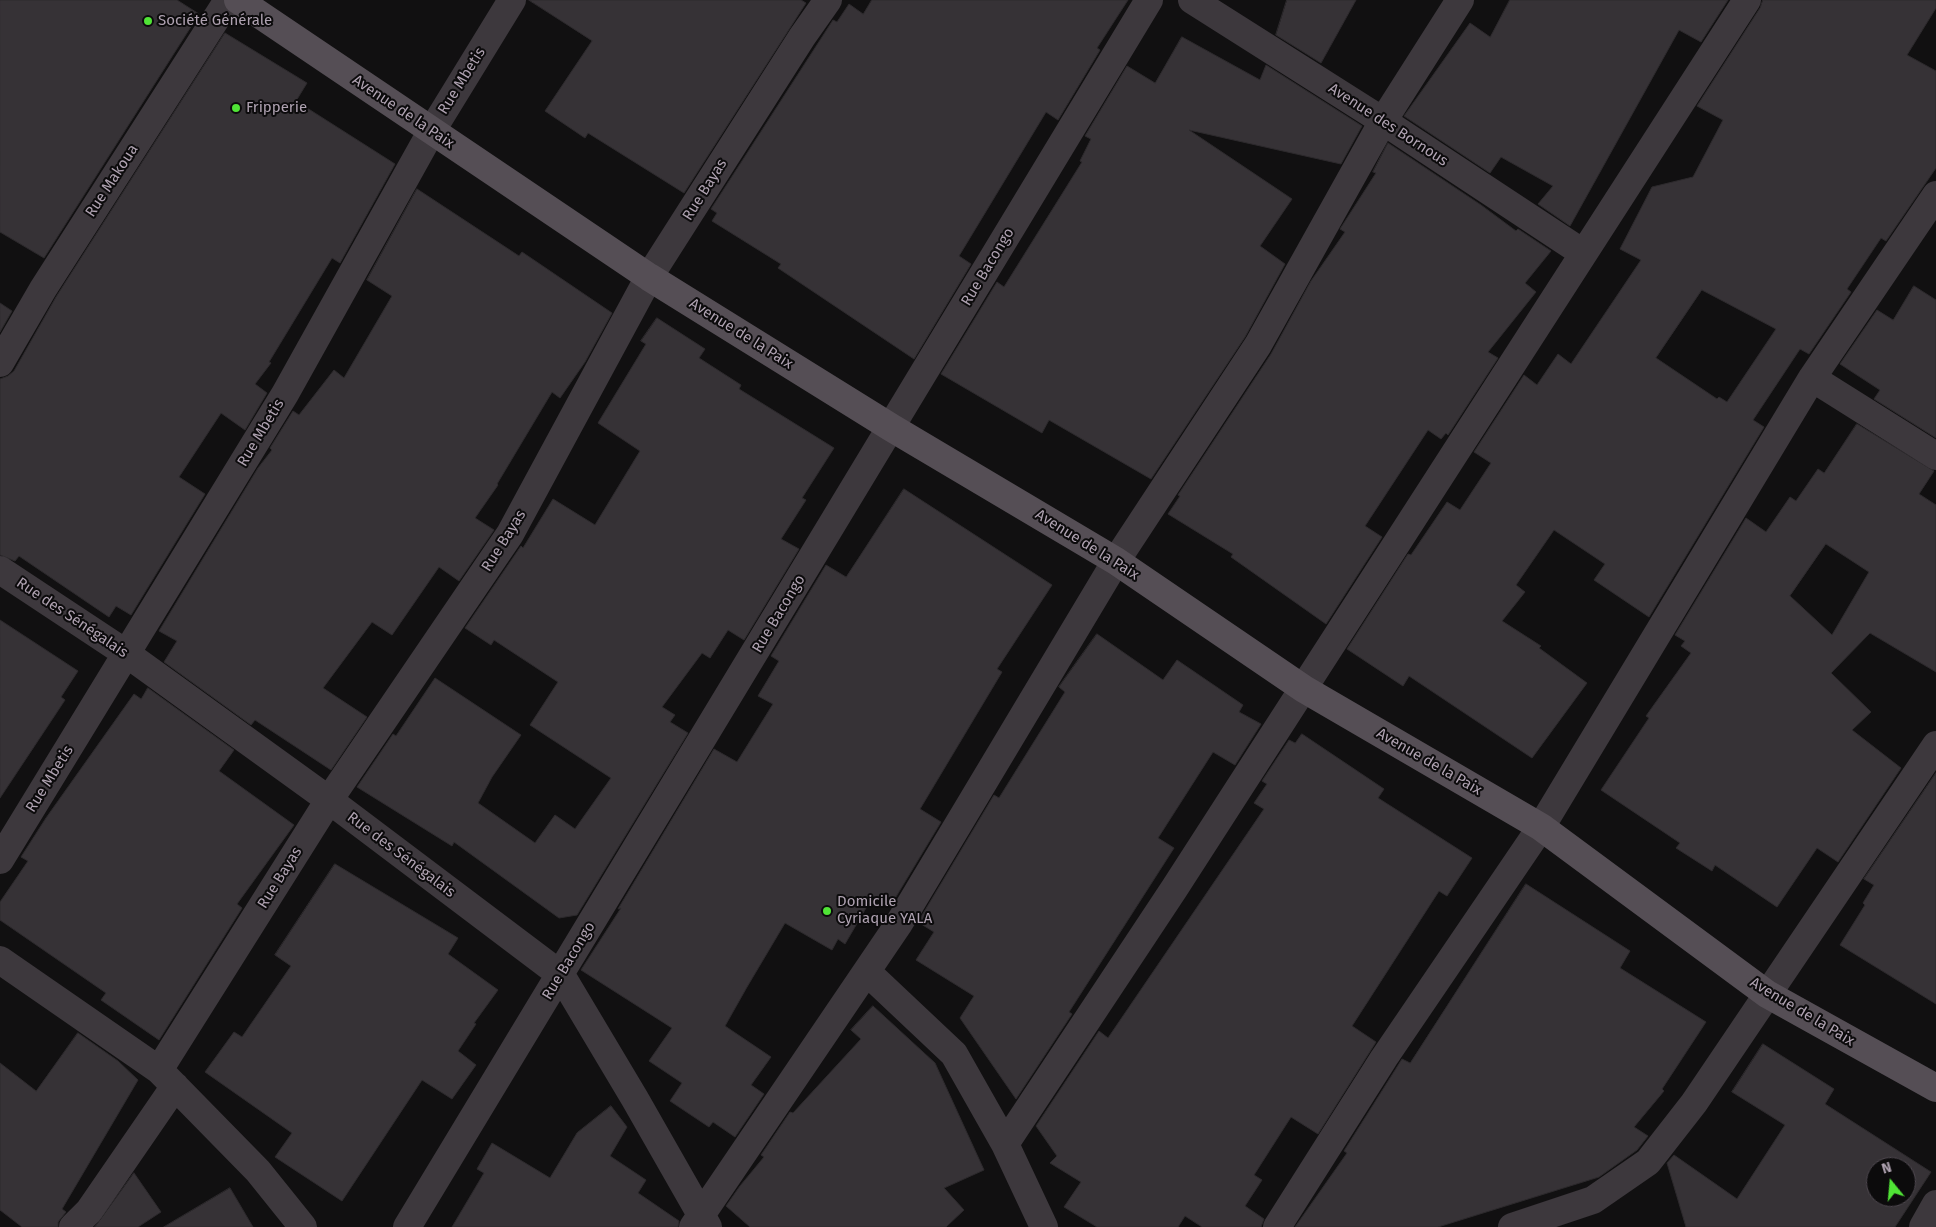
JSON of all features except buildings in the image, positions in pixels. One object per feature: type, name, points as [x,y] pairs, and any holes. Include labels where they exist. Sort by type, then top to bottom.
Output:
[{"type":"main road","name":"Avenue de la Paix","points":[[238,0],[431,132],[649,277],[892,428],[1116,561],[1304,689],[1541,828],[1767,994],[1936,1088]]},
{"type":"street","name":"Rue Makoua","points":[[0,363],[43,289],[228,0]]},
{"type":"street","name":"Rue Mbetis","points":[[0,860],[285,394],[431,132],[512,0]]},
{"type":"street","name":"Rue Bayas","points":[[73,1227],[90,1211],[329,800],[510,534],[649,277],[802,37],[828,0]]},
{"type":"street","name":"Rue Bacongo","points":[[407,1227],[892,428],[1149,0]]},
{"type":"street","name":"Avenue des Bornous","points":[[1192,0],[1383,121],[1583,253]]},
{"type":"street","points":[[701,1222],[867,972],[1116,561],[1258,345],[1383,121],[1460,0]]},
{"type":"street","points":[[1005,1144],[1174,890],[1747,0]]},
{"type":"street","points":[[1277,1227],[1384,1058],[1541,828],[1812,378],[1936,195]]},
{"type":"street","points":[[1812,378],[1936,456]]},
{"type":"street","name":"Rue des Sénégalais","points":[[0,570],[127,654],[329,800],[560,975],[701,1222]]},
{"type":"street","points":[[1512,1227],[1593,1200],[1648,1162],[1694,1103],[1936,744]]},
{"type":"street","points":[[2,965],[167,1078],[258,1171],[302,1227]]},
{"type":"street","points":[[867,972],[954,1054],[1005,1144],[1044,1227]]},
{"type":"street","points":[[1922,1227],[1936,1204]]},
{"type":"place","name":"Société Générale","points":[[148,21]]},
{"type":"place","name":"Fripperie","points":[[236,108]]},
{"type":"place","name":"Domicile Cyriaque YALA","points":[[827,911]]}]
